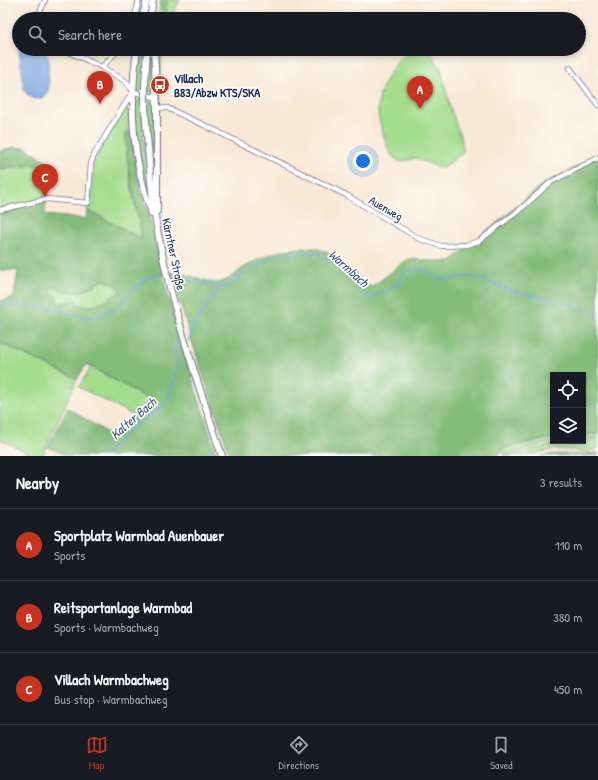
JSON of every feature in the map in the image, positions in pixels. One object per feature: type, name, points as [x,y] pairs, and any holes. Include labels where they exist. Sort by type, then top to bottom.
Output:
[{"type":"main road","points":[[144,12],[147,0]]},
{"type":"main road","points":[[151,12],[153,0]]},
{"type":"main road","points":[[136,56],[132,110],[138,162],[147,202],[157,227]]},
{"type":"main road","name":"Kärntner Straße","points":[[147,56],[145,107],[150,182],[157,227],[169,284],[184,337],[222,456]]},
{"type":"main road","points":[[154,56],[157,108],[157,227]]},
{"type":"street","points":[[40,12],[45,0]]},
{"type":"street","points":[[136,12],[139,0]]},
{"type":"street","points":[[78,56],[102,67],[125,81],[133,91],[143,96],[156,97]]},
{"type":"street","points":[[102,67],[112,56]]},
{"type":"street","points":[[570,68],[598,105]]},
{"type":"street","points":[[0,210],[47,200],[88,203],[91,163],[95,153],[133,91]]},
{"type":"street","name":"Auenweg","points":[[157,108],[167,108],[206,126],[346,195],[418,238],[441,246],[466,245],[479,241],[522,208],[551,182],[598,158]]},
{"type":"green space","points":[[161,0],[167,0],[167,11],[163,12],[160,4]]},
{"type":"green space","points":[[167,0],[180,0],[174,12],[163,12],[166,11]]},
{"type":"green space","points":[[160,4],[163,12],[159,12]]},
{"type":"green space","points":[[138,56],[144,56],[141,92],[137,91],[135,88]]},
{"type":"green space","points":[[151,56],[152,56],[154,87],[151,92],[148,92]]},
{"type":"green space","points":[[157,56],[162,56],[160,103],[158,102],[159,69]]},
{"type":"green space","points":[[404,56],[433,56],[441,69],[450,107],[462,141],[463,152],[442,169],[415,158],[400,162],[388,149],[379,120],[379,101],[388,75]]},
{"type":"green space","points":[[141,99],[147,192],[139,163],[135,105]]},
{"type":"green space","points":[[149,100],[154,104],[155,179],[153,177]]},
{"type":"green space","points":[[124,109],[130,111],[130,120],[127,128],[129,131],[126,134],[126,147],[132,187],[143,239],[87,210],[92,191],[95,160]]},
{"type":"green space","points":[[129,131],[132,132],[136,169],[165,284],[180,340],[217,456],[69,456],[48,447],[68,408],[114,437],[151,400],[86,365],[77,379],[0,343],[0,301],[14,297],[18,270],[0,271],[0,212],[46,201],[45,215],[86,219],[87,210],[142,239],[128,161],[126,134]],"holes":[[[103,280],[115,285],[121,291],[95,306],[89,307],[77,305],[76,301],[59,304],[57,302],[57,298],[50,291],[50,288],[54,287],[65,291],[82,292]]]},
{"type":"green space","points":[[14,147],[26,148],[46,160],[47,164],[0,169],[0,151]]},
{"type":"green space","points":[[598,156],[598,434],[586,434],[586,372],[550,372],[550,439],[507,447],[500,454],[493,456],[230,456],[191,339],[171,272],[219,283],[231,277],[252,262],[266,256],[286,250],[314,248],[326,252],[335,258],[352,272],[353,271],[367,285],[372,287],[408,259],[450,262],[543,184]]},
{"type":"green space","points":[[47,164],[46,198],[0,208],[0,169]]},
{"type":"green space","points":[[103,280],[115,285],[121,291],[103,302],[91,306],[79,305],[73,301],[59,304],[50,291],[50,288],[54,287],[65,291],[82,292]]},
{"type":"green space","points":[[0,343],[77,379],[42,456],[34,456],[0,439]]},
{"type":"green space","points":[[91,367],[151,400],[135,416],[79,387]]},
{"type":"green space","points":[[586,434],[598,434],[598,438],[586,439]]},
{"type":"green space","points":[[550,438],[550,443],[504,454],[502,452],[507,447]]},
{"type":"green space","points":[[598,440],[598,447],[589,452],[556,449],[523,456],[503,456],[558,444],[586,444],[586,441]]},
{"type":"green space","points":[[598,452],[598,456],[541,456],[555,454],[588,454]]},
{"type":"water","points":[[20,56],[48,56],[49,87],[47,94],[44,97],[34,99],[24,90]]},
{"type":"waterway","name":"Warmbach","points":[[169,275],[221,288],[234,283],[251,269],[282,254],[318,253],[337,265],[369,298],[397,285],[403,275],[408,271],[414,269],[424,269],[442,279],[466,276],[474,277],[517,292],[559,301],[598,315]]},
{"type":"waterway","name":"Warmbach","points":[[0,304],[49,308],[78,315],[92,317],[99,316],[114,309],[148,278],[166,274]]},
{"type":"waterway","name":"Kalter Bach","points":[[188,342],[202,314],[221,288]]},
{"type":"waterway","name":"Kalter Bach","points":[[104,456],[134,427],[148,418],[153,412],[162,408],[173,385],[177,367],[175,348],[183,345]]},
{"type":"place","name":"Villach B83/Abzw KTS/SKA","points":[[160,85]]},
{"type":"place","name":"Reitsportanlage Warmbad","points":[[100,104]]},
{"type":"place","name":"Sportplatz Warmbad Auenbauer","points":[[420,109]]},
{"type":"place","name":"Villach Warmbachweg","points":[[45,197]]}]
